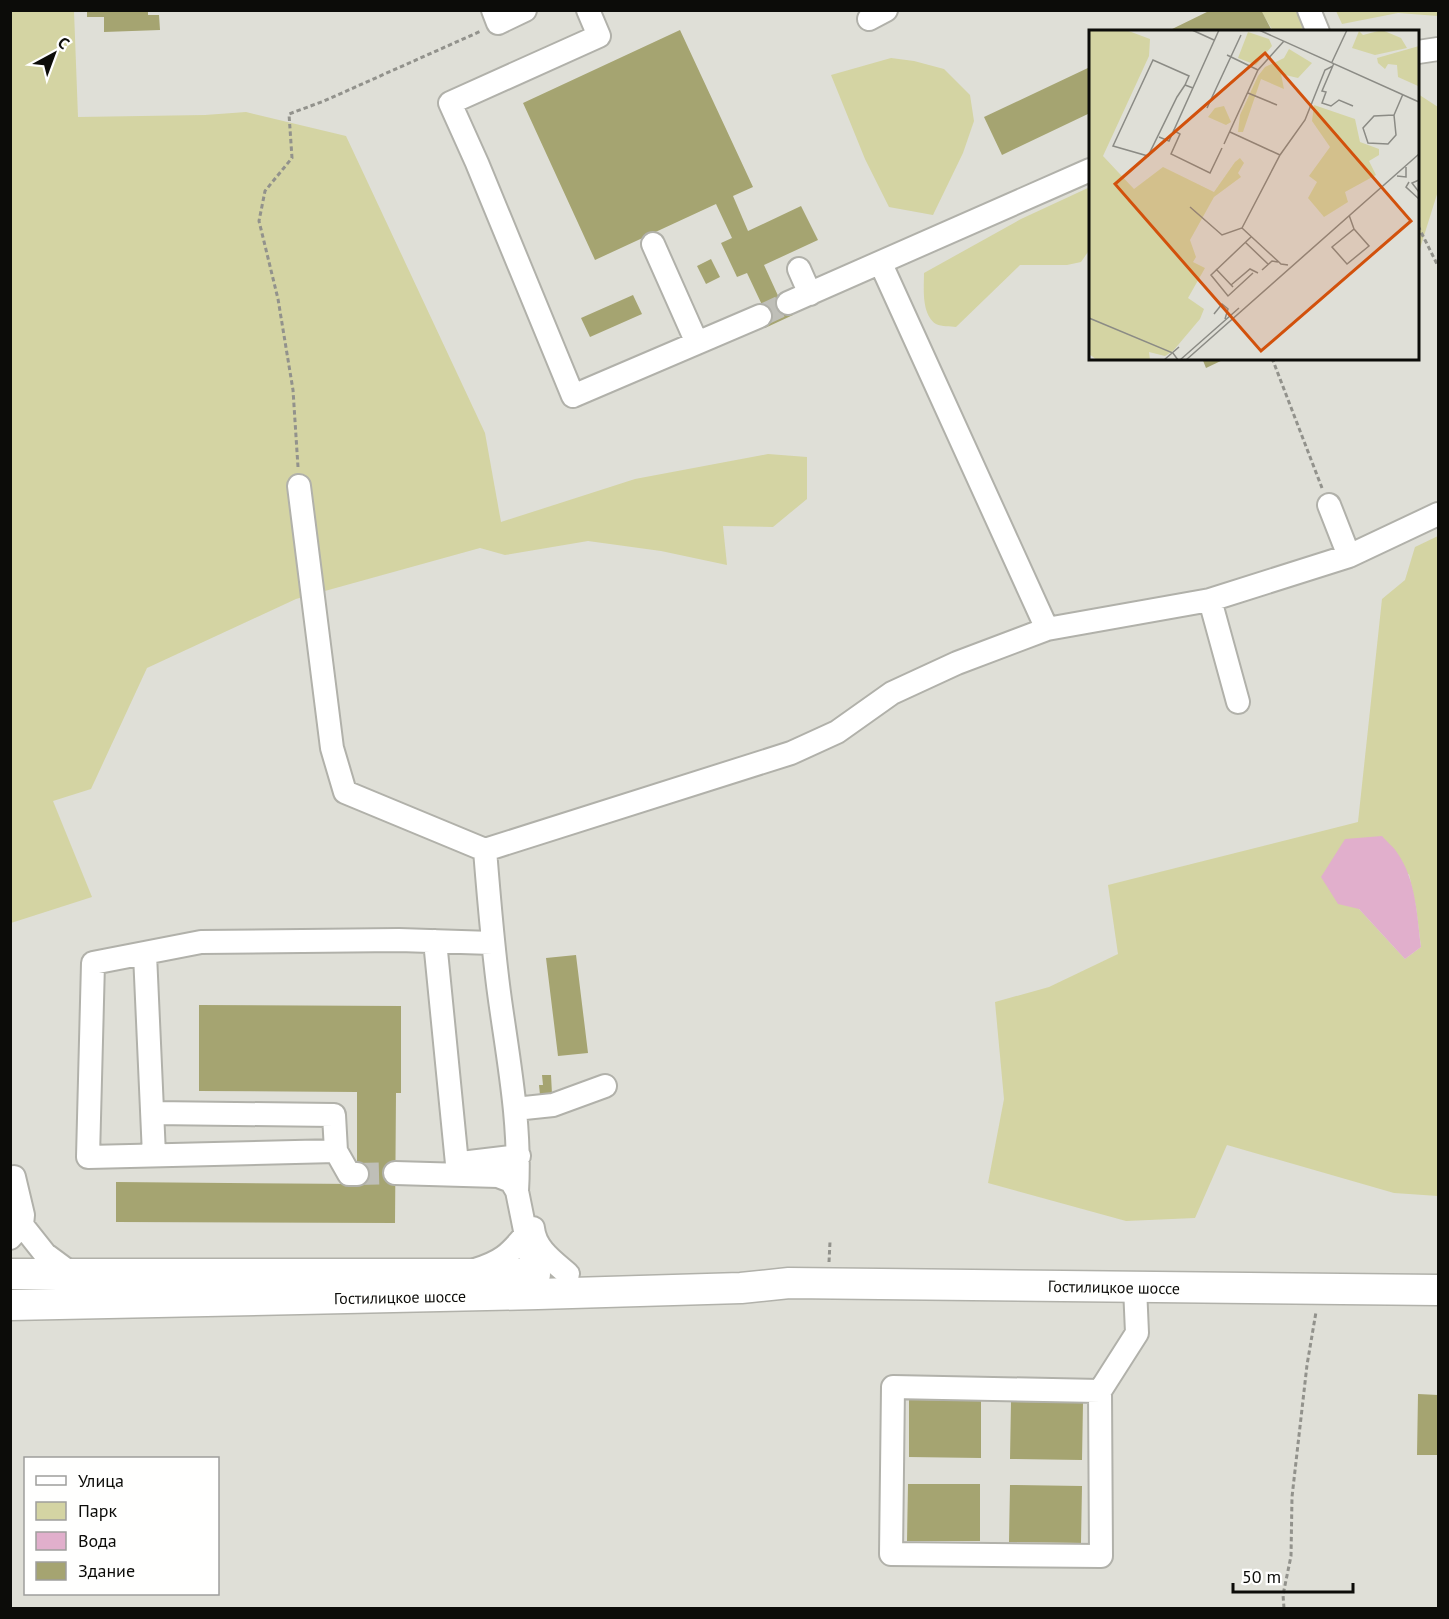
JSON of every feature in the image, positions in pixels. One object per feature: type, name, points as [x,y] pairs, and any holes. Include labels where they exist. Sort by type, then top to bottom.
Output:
[{"type":"main road","name":"Гостилицкое шоссе","points":[[10,1274],[460,1274],[536,1284],[568,1274],[741,1277],[789,1283]]},
{"type":"main road","name":"Гостилицкое шоссе","points":[[10,1305],[536,1284],[741,1288],[789,1283],[883,1282],[933,1285],[1438,1290]]},
{"type":"street","points":[[496,17],[525,10]]},
{"type":"street","points":[[588,10],[599,36],[450,103],[573,396],[760,315]]},
{"type":"street","points":[[1310,10],[1317,30]]},
{"type":"street","points":[[1419,52],[1438,49]]},
{"type":"street","points":[[788,303],[1089,170]]},
{"type":"street","points":[[653,244],[697,343]]},
{"type":"street","points":[[880,264],[1047,629]]},
{"type":"street","points":[[799,269],[810,294]]},
{"type":"street","points":[[299,486],[332,748],[345,792],[485,850],[791,753],[837,732],[892,693],[957,663],[1047,629],[1210,600],[1349,556],[1438,514]]},
{"type":"street","points":[[1329,506],[1349,556]]},
{"type":"street","points":[[1210,600],[1238,702]]},
{"type":"street","points":[[485,850],[492,943],[515,1108],[519,1156],[517,1191],[536,1284]]},
{"type":"street","points":[[153,1113],[334,1115],[348,1163],[154,1155],[87,1157],[93,963],[201,942],[435,941],[492,943]]},
{"type":"street","points":[[435,941],[457,1169]]},
{"type":"street","points":[[145,954],[154,1155]]},
{"type":"street","points":[[515,1108],[553,1105],[605,1086]]},
{"type":"street","points":[[457,1169],[519,1156]]},
{"type":"street","points":[[519,1156],[527,1181],[534,1235],[544,1254],[568,1274]]},
{"type":"street","points":[[395,1168],[457,1169],[498,1176],[511,1181],[517,1191]]},
{"type":"street","points":[[10,1178],[14,1177],[22,1206],[14,1229],[72,1274]]},
{"type":"street","points":[[460,1274],[493,1265],[510,1255],[526,1234]]},
{"type":"street","points":[[1101,1391],[893,1387],[891,1554],[1101,1556],[1101,1391],[1137,1333],[1136,1287]]},
{"type":"path","points":[[299,486],[293,390],[278,299],[259,221],[265,191],[292,158],[289,114],[324,101],[496,17]]},
{"type":"path","points":[[1419,228],[1438,266]]},
{"type":"path","points":[[1273,360],[1329,506]]},
{"type":"path","points":[[1284,1608],[1283,1594],[1291,1556],[1292,1497],[1307,1365],[1320,1289]]},
{"type":"green space","points":[[11,11],[74,11],[78,117],[246,112],[346,136],[485,433],[501,522],[635,479],[768,454],[807,457],[807,499],[773,527],[723,526],[727,565],[661,551],[588,541],[505,555],[480,548],[296,599],[147,668],[91,789],[53,801],[92,897],[11,923]]},
{"type":"green space","points":[[1261,11],[1297,11],[1304,25],[1301,30],[1272,30]]},
{"type":"green space","points":[[1336,11],[1438,11],[1438,16],[1398,13],[1342,24]]},
{"type":"green space","points":[[891,58],[944,69],[970,95],[974,121],[963,153],[933,215],[889,207],[865,159],[831,75]]},
{"type":"green space","points":[[1419,95],[1438,107],[1438,191],[1419,252]]},
{"type":"green space","points":[[1089,187],[1089,250],[1081,262],[1067,265],[1020,265],[956,327],[938,325],[931,320],[924,300],[924,273],[1021,219]]},
{"type":"green space","points":[[1438,536],[1438,1196],[1394,1193],[1227,1145],[1195,1218],[1126,1221],[988,1183],[1004,1099],[995,1002],[1049,987],[1118,954],[1108,885],[1358,822],[1382,599],[1405,580],[1415,547]],"holes":[[[1409,874],[1421,947],[1405,959],[1359,909]]]},
{"type":"water","points":[[1382,836],[1395,849],[1404,864],[1415,899],[1421,947],[1405,959],[1359,909],[1338,904],[1321,877],[1345,839]]},
{"type":"building","points":[[87,10],[148,10],[148,15],[159,15],[160,30],[104,32],[104,17],[87,17]]},
{"type":"building","points":[[1211,10],[1261,10],[1271,29],[1269,30],[1170,30]]},
{"type":"building","points":[[680,30],[753,187],[733,196],[748,231],[801,206],[818,240],[764,265],[780,300],[786,297],[793,315],[765,328],[757,310],[763,307],[747,273],[737,277],[721,243],[732,238],[716,204],[595,260],[523,103]]},
{"type":"building","points":[[1089,67],[1089,113],[1002,155],[984,117]]},
{"type":"building","points":[[711,259],[720,277],[706,284],[697,266]]},
{"type":"building","points":[[633,295],[642,314],[590,337],[581,318]]},
{"type":"building","points":[[1203,360],[1223,360],[1206,368]]},
{"type":"building","points":[[576,955],[588,1053],[558,1056],[546,958]]},
{"type":"building","points":[[199,1005],[401,1006],[401,1093],[396,1093],[395,1223],[116,1222],[116,1182],[357,1184],[357,1092],[199,1091]]},
{"type":"building","points":[[542,1075],[551,1075],[552,1094],[540,1095],[539,1085],[543,1085]]},
{"type":"building","points":[[1418,1394],[1438,1395],[1438,1455],[1417,1455]]},
{"type":"building","points":[[909,1400],[981,1401],[981,1458],[909,1457]]},
{"type":"building","points":[[1011,1402],[1083,1403],[1082,1460],[1010,1459]]},
{"type":"building","points":[[908,1484],[980,1484],[980,1541],[907,1541]]},
{"type":"building","points":[[1010,1485],[1082,1486],[1081,1543],[1009,1542]]},
{"type":"tunnel","points":[[760,316],[788,303]]},
{"type":"tunnel","points":[[357,1174],[395,1173]]}]
